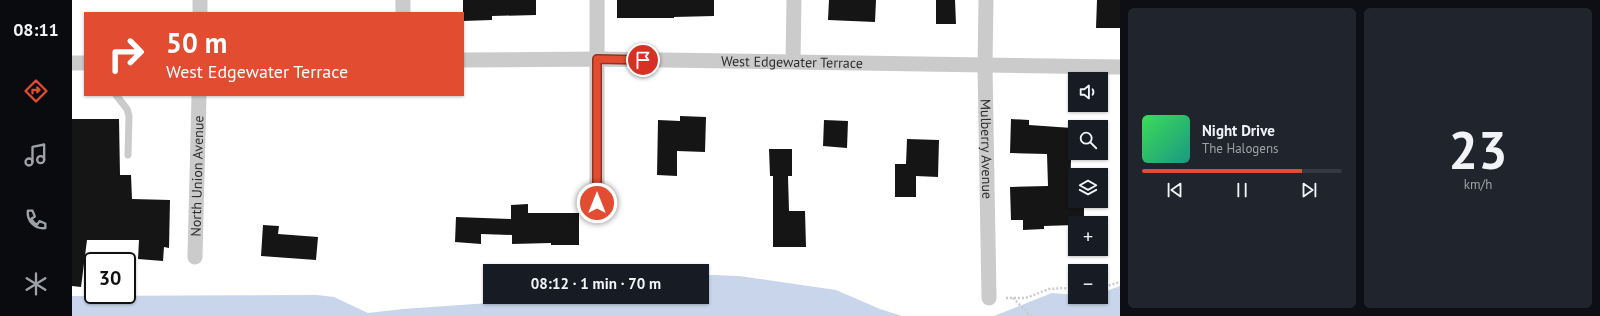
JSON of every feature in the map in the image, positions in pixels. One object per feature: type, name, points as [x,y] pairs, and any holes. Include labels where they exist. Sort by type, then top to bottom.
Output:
[{"type":"street","points":[[200,0],[200,12]]},
{"type":"street","points":[[403,12],[404,0]]},
{"type":"street","points":[[597,0],[597,203]]},
{"type":"street","points":[[793,61],[794,0]]},
{"type":"street","name":"Mulberry Avenue","points":[[986,0],[985,66],[989,298]]},
{"type":"street","name":"West Edgewater Terrace","points":[[464,60],[597,59],[793,61],[985,66],[1120,67]]},
{"type":"street","points":[[72,64],[84,63]]},
{"type":"street","name":"North Union Avenue","points":[[195,257],[199,96]]},
{"type":"lane","points":[[117,96],[127,110],[129,116],[128,155]]},
{"type":"path","points":[[1108,286],[1120,282]]},
{"type":"path","points":[[1031,316],[1013,298],[1026,298],[1049,289],[1068,289]]},
{"type":"water","points":[[709,275],[739,276],[836,290],[880,309],[902,316],[72,316],[72,296],[84,296],[84,304],[136,304],[136,296],[317,295],[334,297],[368,313],[483,303],[709,304]]},
{"type":"water","points":[[1120,286],[1120,316],[994,316],[1052,293],[1068,294],[1068,304],[1108,304],[1108,290]]},
{"type":"building","points":[[463,0],[536,0],[536,15],[492,16],[492,20],[464,21]]},
{"type":"building","points":[[617,0],[714,0],[714,16],[617,18]]},
{"type":"building","points":[[829,0],[876,0],[875,22],[828,20]]},
{"type":"building","points":[[936,0],[955,0],[956,24],[936,24]]},
{"type":"building","points":[[1097,0],[1120,0],[1120,28],[1096,28]]},
{"type":"building","points":[[680,116],[706,117],[705,152],[677,151],[677,176],[657,175],[658,120],[680,121]]},
{"type":"building","points":[[72,119],[119,119],[120,175],[131,175],[132,199],[170,200],[169,248],[164,247],[163,261],[138,259],[139,240],[87,240],[85,252],[84,252],[81,287],[72,286]]},
{"type":"building","points":[[1011,119],[1029,120],[1029,125],[1068,128],[1068,160],[1071,160],[1071,168],[1068,168],[1068,208],[1084,208],[1084,216],[1068,216],[1068,225],[1044,226],[1044,229],[1023,230],[1023,220],[1011,220],[1010,187],[1048,186],[1047,154],[1010,153]]},
{"type":"building","points":[[824,120],[848,121],[847,148],[823,146]]},
{"type":"building","points":[[907,139],[939,140],[938,177],[916,176],[916,197],[895,197],[895,164],[906,164]]},
{"type":"building","points":[[769,149],[792,149],[792,176],[788,176],[789,211],[805,211],[806,247],[773,247],[773,176],[770,176]]},
{"type":"building","points":[[528,204],[528,213],[579,213],[579,245],[551,245],[551,243],[512,244],[512,235],[481,234],[481,244],[455,242],[456,217],[511,219],[511,205]]},
{"type":"building","points":[[263,225],[279,226],[278,234],[318,237],[316,260],[261,256]]},
{"type":"route","points":[[597,203],[597,59],[643,60]]}]
